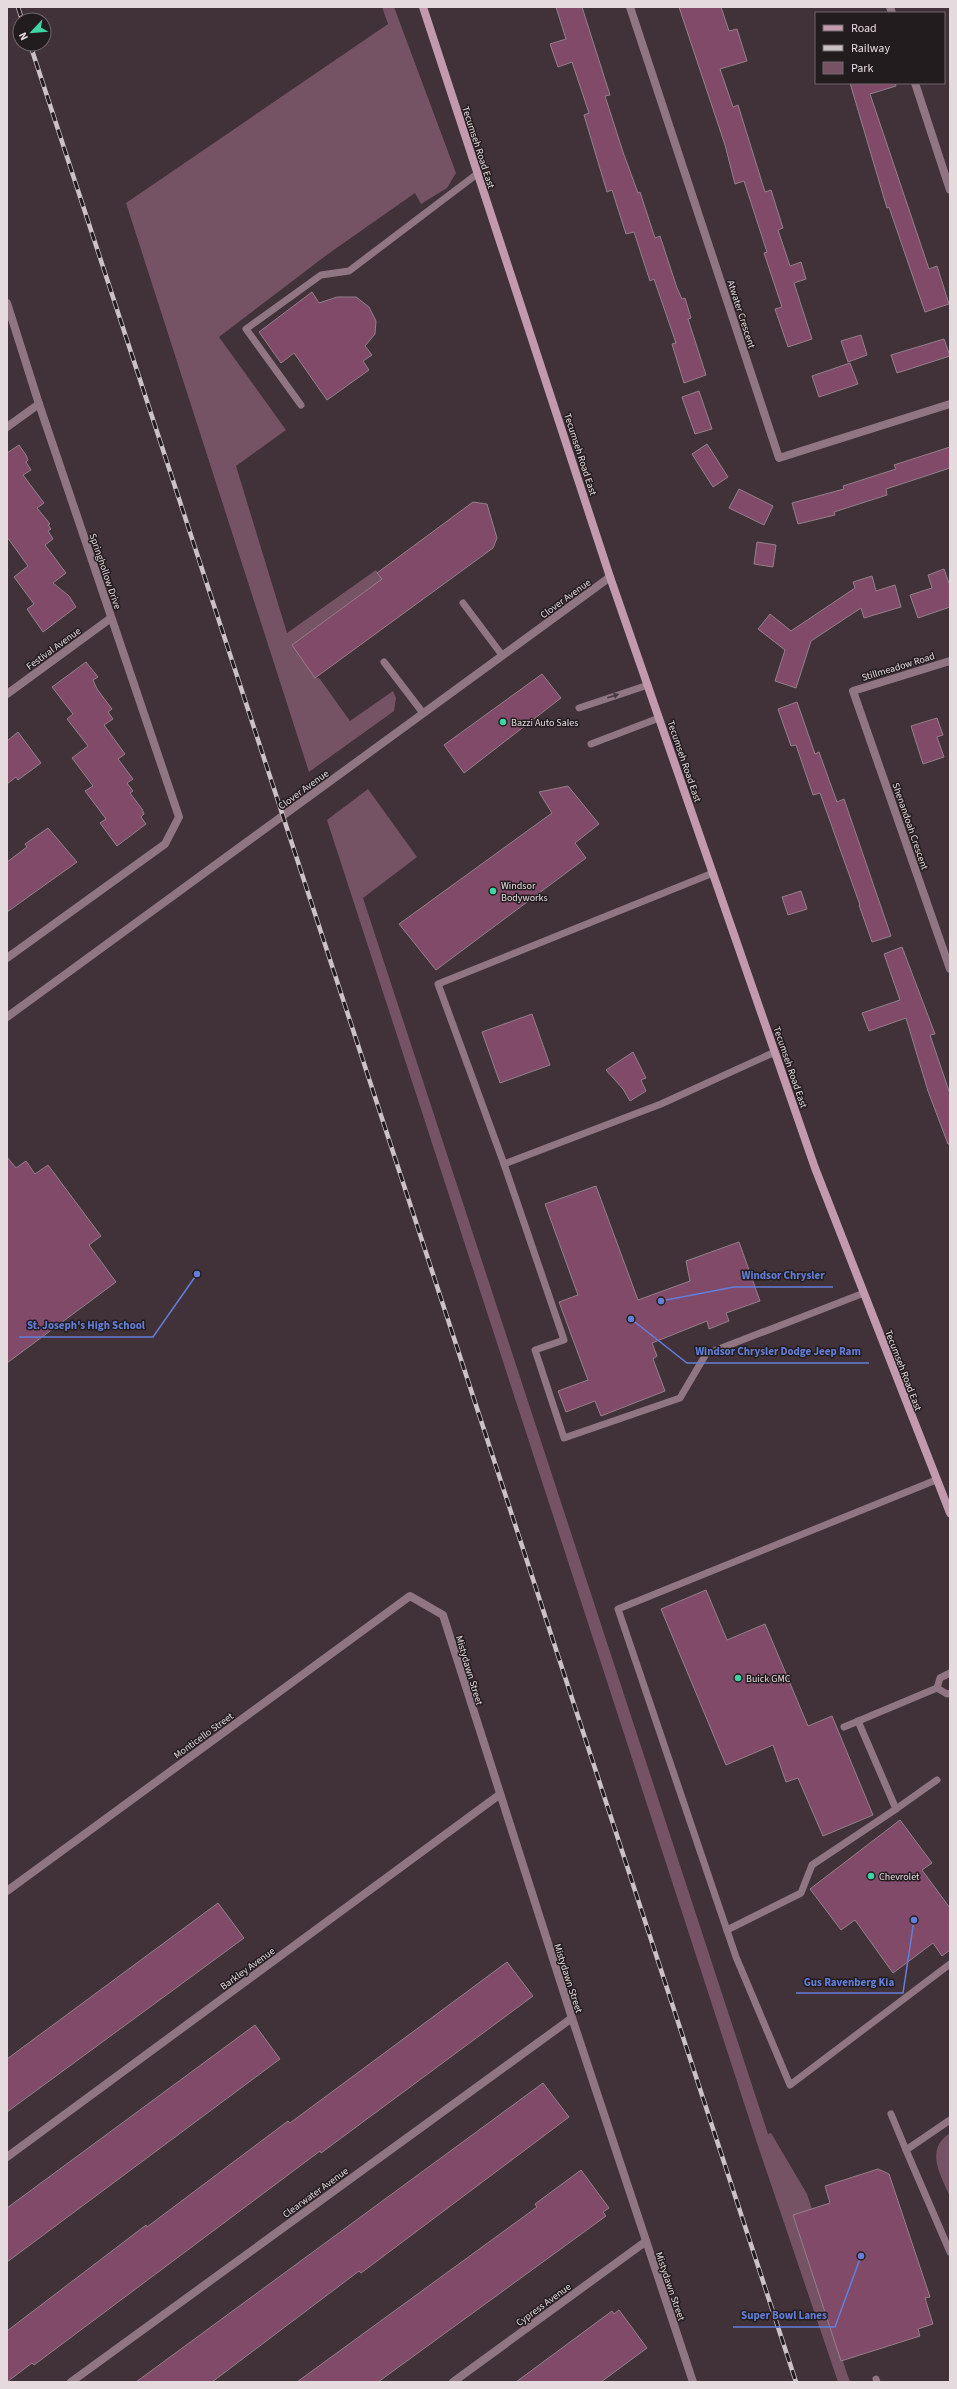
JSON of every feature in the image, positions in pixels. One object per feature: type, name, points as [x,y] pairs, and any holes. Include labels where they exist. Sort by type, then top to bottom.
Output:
[{"type":"main road","name":"Tecumseh Road East","points":[[423,7],[610,577],[815,1168],[950,1513]]},
{"type":"street","name":"Atwater Crescent","points":[[630,7],[779,458],[950,404]]},
{"type":"street","points":[[915,84],[950,190]]},
{"type":"street","name":"Springhollow Drive","points":[[7,303],[39,404],[179,817],[165,844],[7,958]]},
{"type":"street","points":[[7,427],[39,404]]},
{"type":"street","name":"Clover Avenue","points":[[7,1017],[610,577]]},
{"type":"street","name":"Festival Avenue","points":[[7,694],[111,618]]},
{"type":"street","name":"Stillmeadow Road","points":[[853,690],[950,661]]},
{"type":"street","name":"Shenandoah Crescent","points":[[853,690],[950,969]]},
{"type":"street","name":"Mistydawn Street","points":[[410,1596],[443,1615],[499,1795],[645,2242],[693,2382]]},
{"type":"street","name":"Monticello Street","points":[[7,1891],[410,1596]]},
{"type":"street","name":"Barkley Avenue","points":[[7,2158],[499,1795]]},
{"type":"street","name":"Clearwater Avenue","points":[[71,2382],[572,2018]]},
{"type":"street","name":"Cypress Avenue","points":[[453,2382],[645,2242]]},
{"type":"lane","points":[[301,404],[246,329],[321,276],[349,271],[477,174]]},
{"type":"lane","points":[[463,603],[502,655]]},
{"type":"lane","points":[[384,662],[423,713]]},
{"type":"lane","points":[[579,708],[648,685]]},
{"type":"lane","points":[[591,744],[659,718]]},
{"type":"lane","points":[[713,873],[438,984],[504,1164],[564,1340],[535,1350],[564,1438],[680,1398],[706,1354],[864,1293]]},
{"type":"lane","points":[[504,1164],[661,1104],[775,1052]]},
{"type":"lane","points":[[936,1480],[618,1609],[736,1957],[790,2085],[950,1964]]},
{"type":"lane","points":[[937,1688],[940,1678],[950,1673]]},
{"type":"lane","points":[[937,1688],[947,1694],[950,1693]]},
{"type":"lane","points":[[844,1727],[937,1688]]},
{"type":"lane","points":[[858,1721],[896,1809]]},
{"type":"lane","points":[[727,1930],[801,1893],[812,1865],[937,1780]]},
{"type":"lane","points":[[891,2114],[950,2252]]},
{"type":"lane","points":[[906,2150],[950,2120]]},
{"type":"green space","points":[[382,7],[394,7],[456,173],[447,188],[421,204],[415,193],[328,254],[219,337],[286,430],[236,466],[287,633],[376,570],[405,611],[391,622],[367,590],[292,645],[315,677],[320,679],[350,721],[393,691],[396,698],[394,711],[309,772],[126,203],[388,24]]},
{"type":"green space","points":[[368,789],[417,857],[363,898],[768,2134],[771,2133],[807,2194],[812,2209],[793,2215],[850,2382],[838,2382],[757,2143],[327,820]]},
{"type":"green space","points":[[950,2133],[950,2197],[939,2172],[936,2155],[942,2140]]},
{"type":"building","points":[[556,7],[582,7],[610,95],[605,96],[623,152],[638,193],[640,192],[655,238],[660,236],[677,288],[682,299],[685,298],[691,318],[688,319],[706,375],[684,383],[672,344],[676,343],[654,279],[650,281],[634,232],[626,234],[612,190],[607,192],[584,115],[589,113],[572,62],[558,67],[550,44],[566,39]]},
{"type":"building","points":[[679,7],[721,7],[729,31],[737,29],[747,61],[720,69],[733,107],[738,105],[765,192],[771,190],[783,228],[778,230],[790,266],[801,262],[806,279],[794,283],[812,339],[788,347],[775,309],[782,307],[764,253],[767,252],[744,181],[735,184],[725,145]]},
{"type":"building","points":[[850,84],[895,84],[896,86],[870,94],[929,269],[937,266],[949,304],[925,312],[889,207],[887,208]]},
{"type":"building","points":[[312,292],[319,303],[337,297],[356,297],[369,307],[376,321],[375,334],[365,346],[372,355],[363,361],[369,370],[327,400],[294,353],[281,363],[259,332]]},
{"type":"building","points":[[861,335],[867,355],[848,362],[841,341]]},
{"type":"building","points":[[944,339],[950,356],[897,373],[891,355]]},
{"type":"building","points":[[850,363],[858,384],[819,397],[812,376]]},
{"type":"building","points":[[699,391],[712,429],[695,434],[682,397]]},
{"type":"building","points":[[707,444],[728,477],[713,487],[692,454]]},
{"type":"building","points":[[19,445],[26,455],[28,460],[26,462],[31,470],[23,475],[44,503],[37,508],[50,524],[48,525],[51,529],[48,531],[53,539],[45,545],[66,573],[53,583],[69,596],[76,607],[43,632],[27,609],[34,604],[14,577],[28,566],[7,537],[7,453]]},
{"type":"building","points":[[950,447],[950,468],[886,489],[887,495],[834,512],[835,515],[798,524],[792,503],[844,489],[843,486],[896,469],[894,465]]},
{"type":"building","points":[[739,489],[773,506],[764,525],[729,508]]},
{"type":"building","points":[[473,502],[487,504],[497,538],[493,548],[315,678],[292,645],[382,579],[377,573]]},
{"type":"building","points":[[757,542],[776,545],[773,567],[754,564]]},
{"type":"building","points":[[944,569],[950,586],[950,607],[918,618],[910,595],[932,588],[928,575]]},
{"type":"building","points":[[872,576],[876,591],[895,585],[901,607],[864,618],[861,608],[811,641],[796,688],[775,681],[785,650],[758,629],[770,614],[791,631],[855,588],[853,582]]},
{"type":"building","points":[[86,662],[98,677],[93,680],[97,689],[112,709],[108,712],[113,719],[104,725],[125,754],[118,759],[133,779],[127,783],[133,791],[130,793],[142,809],[144,814],[141,817],[146,824],[117,846],[100,823],[106,819],[85,791],[93,786],[72,758],[88,746],[67,719],[73,714],[52,687]]},
{"type":"building","name":"Bazzi Auto Sales","points":[[542,674],[561,698],[464,773],[444,745]]},
{"type":"building","points":[[797,702],[815,754],[819,752],[837,802],[844,799],[891,936],[872,942],[820,793],[813,795],[796,745],[791,746],[778,709]]},
{"type":"building","points":[[937,718],[943,735],[937,737],[944,757],[923,764],[911,726]]},
{"type":"building","points":[[18,732],[41,763],[18,780],[16,777],[7,784],[7,741]]},
{"type":"building","name":"Windsor Bodyworks","points":[[568,786],[599,824],[575,843],[586,858],[436,970],[399,924],[552,813],[539,792]]},
{"type":"building","points":[[48,828],[77,862],[7,912],[7,862],[27,847],[25,844]]},
{"type":"building","points":[[801,891],[807,909],[788,915],[782,897]]},
{"type":"building","points":[[902,947],[935,1034],[930,1035],[950,1094],[950,1144],[948,1144],[928,1091],[906,1018],[869,1031],[862,1013],[900,1000],[884,954]]},
{"type":"building","points":[[532,1014],[550,1065],[500,1083],[482,1032]]},
{"type":"building","points":[[633,1052],[646,1078],[641,1080],[646,1091],[630,1101],[623,1089],[606,1070]]},
{"type":"building","points":[[7,1157],[16,1168],[26,1161],[35,1174],[48,1165],[101,1236],[89,1245],[116,1282],[7,1363]]},
{"type":"building","points":[[596,1186],[638,1300],[690,1281],[686,1261],[739,1242],[760,1301],[726,1313],[729,1321],[709,1329],[707,1321],[652,1343],[657,1356],[653,1359],[665,1391],[601,1416],[595,1401],[566,1412],[558,1391],[588,1380],[559,1302],[578,1295],[545,1204]]},
{"type":"building","name":"Buick GMC","points":[[706,1590],[727,1640],[765,1624],[808,1726],[832,1716],[873,1815],[823,1836],[798,1778],[786,1782],[773,1745],[726,1765],[661,1609]]},
{"type":"building","points":[[900,1820],[932,1863],[922,1870],[950,1908],[950,1950],[942,1956],[933,1943],[893,1973],[855,1920],[841,1930],[810,1889]]},
{"type":"building","points":[[218,1903],[244,1938],[7,2112],[7,2059]]},
{"type":"building","points":[[507,1962],[533,1996],[321,2153],[320,2151],[34,2365],[32,2363],[7,2382],[7,2331],[146,2225],[147,2227],[288,2121],[290,2123]]},
{"type":"building","points":[[255,2025],[280,2059],[7,2262],[7,2208]]},
{"type":"building","points":[[543,2083],[569,2117],[361,2273],[359,2271],[212,2382],[136,2382]]},
{"type":"building","points":[[878,2169],[889,2174],[930,2297],[925,2298],[933,2324],[918,2329],[920,2336],[841,2361],[793,2215],[830,2203],[825,2186]]},
{"type":"building","points":[[581,2170],[609,2208],[603,2212],[606,2216],[378,2382],[297,2382],[537,2207],[535,2204]]},
{"type":"building","points":[[619,2310],[647,2348],[601,2382],[516,2382],[612,2311],[614,2314]]},
{"type":"railway","points":[[18,7],[20,12]]},
{"type":"railway","points":[[33,52],[796,2382]]},
{"type":"place","name":"Bazzi Auto Sales","points":[[503,722]]},
{"type":"place","name":"Windsor Bodyworks","points":[[493,891]]},
{"type":"place","name":"St. Joseph's High School","points":[[197,1274]]},
{"type":"place","name":"Windsor Chrysler","points":[[661,1301]]},
{"type":"place","name":"Windsor Chrysler Dodge Jeep Ram","points":[[631,1319]]},
{"type":"place","name":"Buick GMC","points":[[738,1678]]},
{"type":"place","name":"Chevrolet","points":[[871,1876]]},
{"type":"place","name":"Gus Ravenberg Kia","points":[[914,1920]]},
{"type":"place","name":"Super Bowl Lanes","points":[[861,2256]]}]
